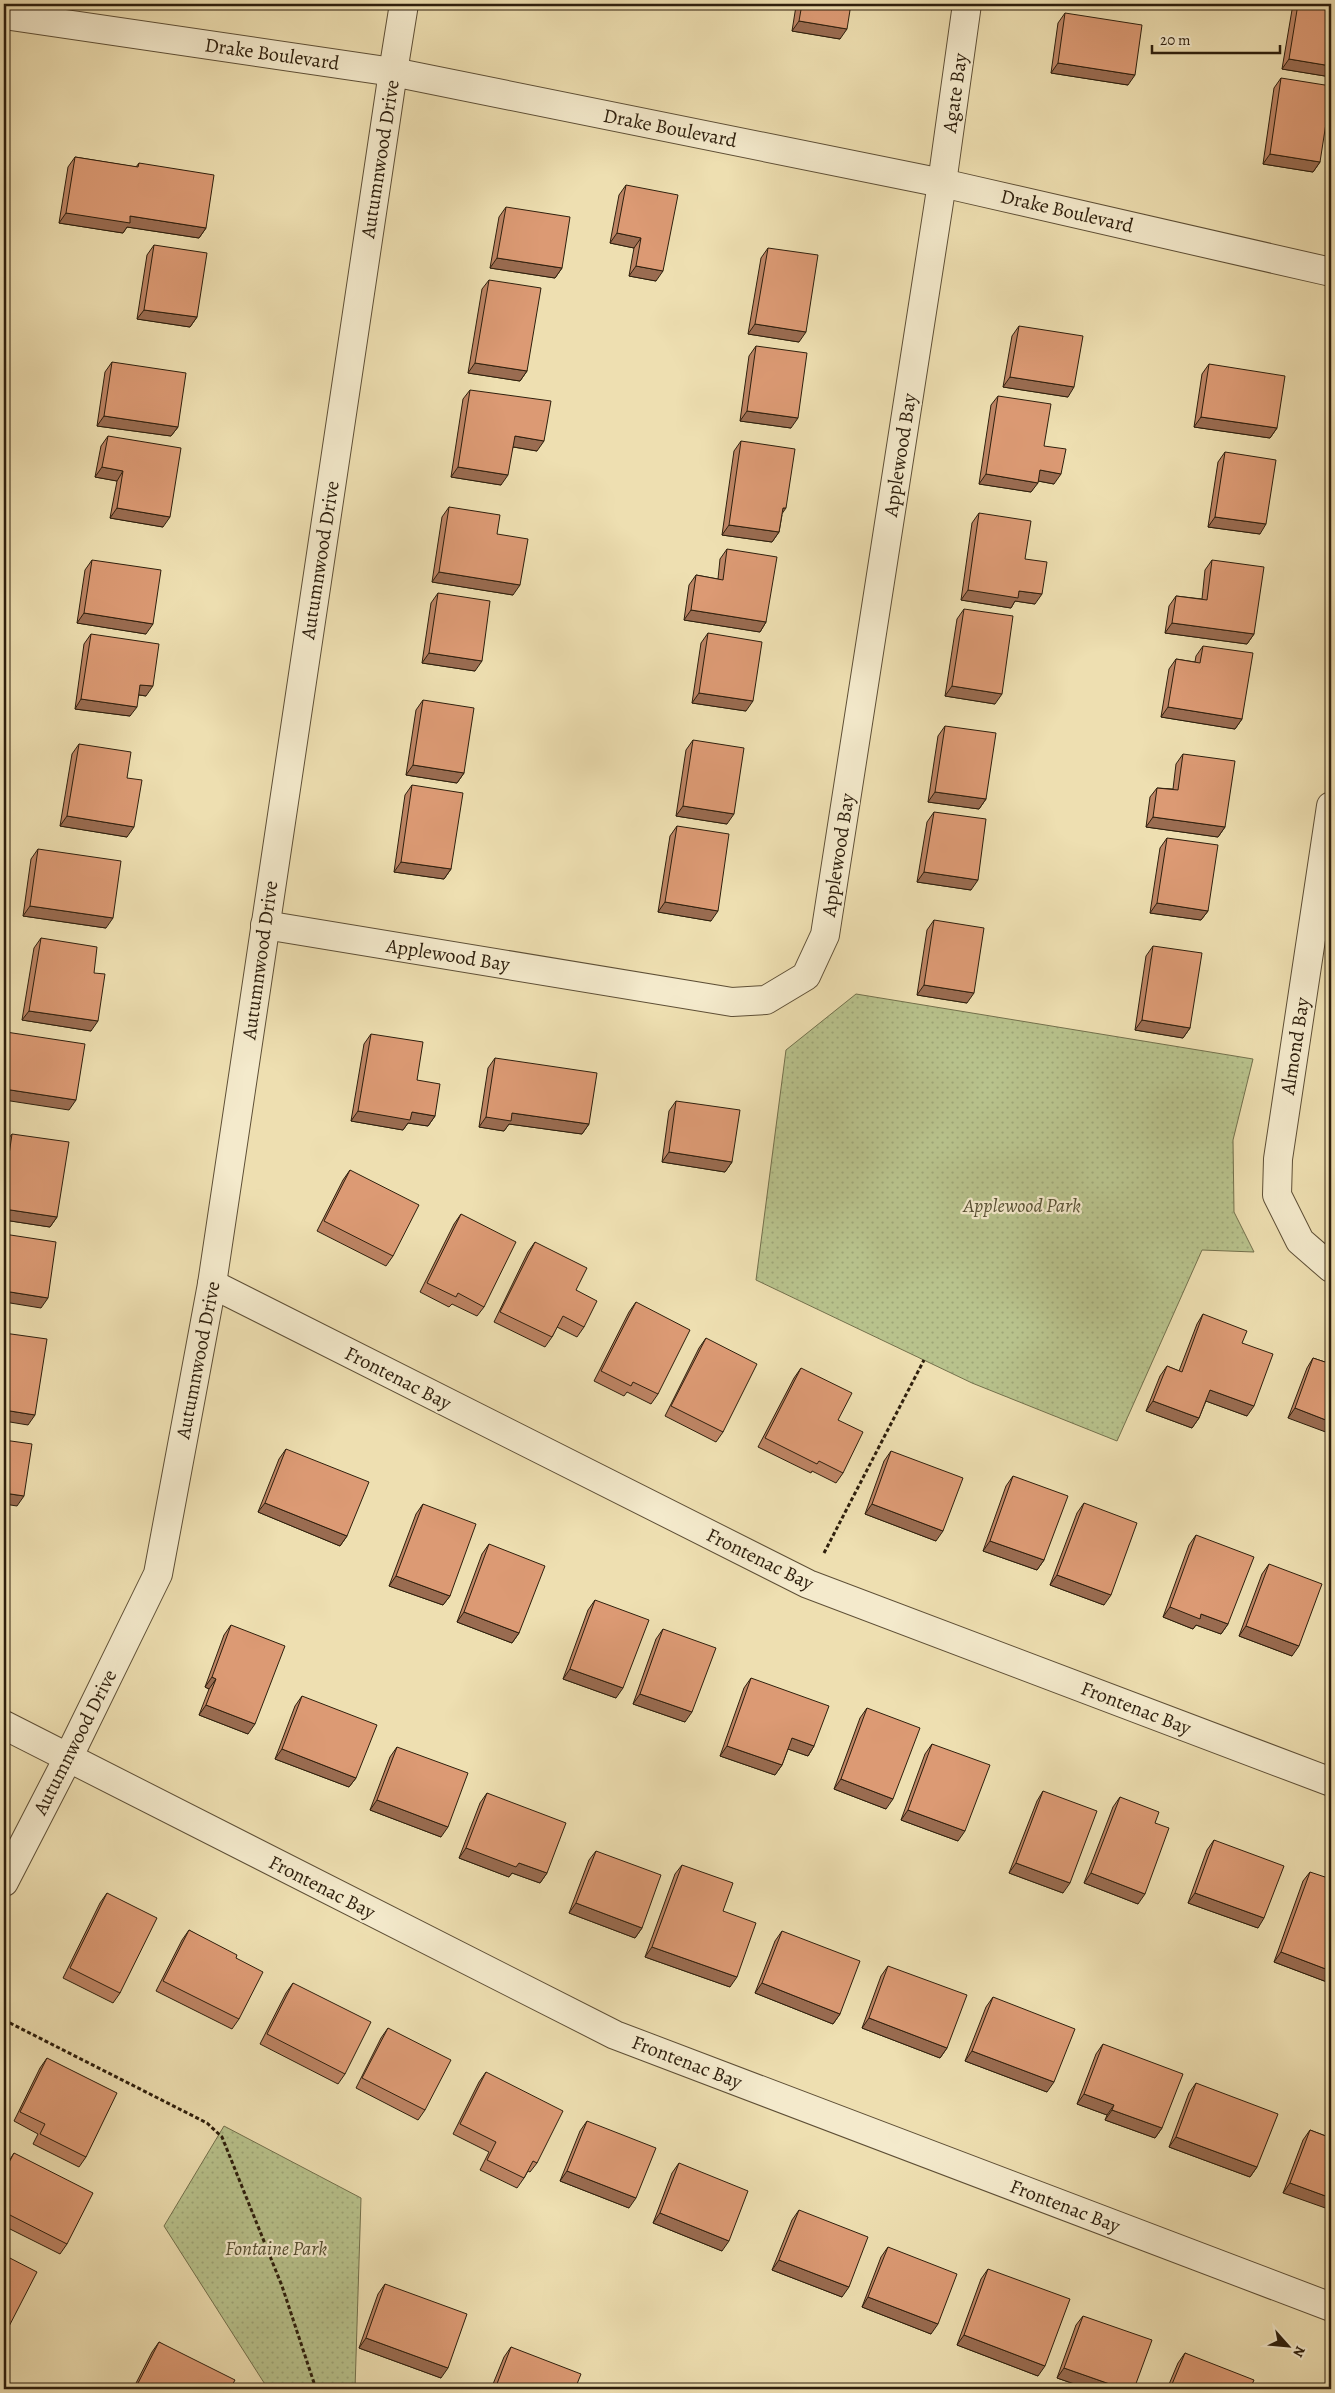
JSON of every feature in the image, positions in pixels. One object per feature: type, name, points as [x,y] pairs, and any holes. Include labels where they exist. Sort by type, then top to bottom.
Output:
[{"type":"street","name":"Autumnwood Drive","points":[[4,1882],[68,1758],[158,1574],[212,1284],[404,4]]},
{"type":"street","name":"Agate Bay","points":[[942,183],[967,4]]},
{"type":"street","name":"Drake Boulevard","points":[[4,15],[393,72],[942,183],[1331,272]]},
{"type":"street","name":"Applewood Bay","points":[[265,925],[732,1002],[766,1000],[806,976],[825,935],[942,183]]},
{"type":"street","name":"Almond Bay","points":[[1331,806],[1278,1159],[1277,1195],[1300,1241],[1331,1268]]},
{"type":"street","name":"Frontenac Bay","points":[[212,1284],[808,1584],[1331,1782]]},
{"type":"street","name":"Frontenac Bay","points":[[4,1725],[614,2035],[1331,2307]]},
{"type":"path","points":[[808,1584],[924,1360]]},
{"type":"path","points":[[4,2020],[207,2123],[222,2137],[282,2286],[316,2389]]},
{"type":"green space","name":"Applewood Park","points":[[856,994],[1253,1059],[1233,1140],[1234,1212],[1254,1252],[1202,1250],[1117,1441],[972,1383],[756,1280],[786,1050]]},
{"type":"green space","name":"Fontaine Park","points":[[224,2126],[361,2198],[355,2389],[268,2389],[164,2226]]},
{"type":"building","points":[[802,4],[851,4],[847,29],[799,21]]},
{"type":"building","points":[[1298,4],[1331,4],[1331,66],[1289,59]]},
{"type":"building","points":[[1065,13],[1142,25],[1135,75],[1058,63]]},
{"type":"building","points":[[1281,78],[1331,86],[1320,162],[1270,154]]},
{"type":"building","points":[[75,157],[138,167],[139,163],[214,175],[206,228],[130,216],[130,223],[66,213]]},
{"type":"building","points":[[626,185],[678,195],[663,271],[636,266],[641,238],[617,233]]},
{"type":"building","points":[[506,207],[570,217],[562,268],[497,258]]},
{"type":"building","points":[[154,245],[207,253],[197,317],[144,310]]},
{"type":"building","points":[[768,248],[818,255],[806,332],[755,324]]},
{"type":"building","points":[[489,280],[541,288],[527,371],[475,363]]},
{"type":"building","points":[[1019,326],[1083,336],[1074,387],[1010,377]]},
{"type":"building","points":[[756,346],[807,353],[798,418],[747,411]]},
{"type":"building","points":[[112,362],[186,373],[178,427],[104,416]]},
{"type":"building","points":[[1209,364],[1285,376],[1277,428],[1201,417]]},
{"type":"building","points":[[470,390],[551,401],[544,441],[515,436],[508,475],[458,467]]},
{"type":"building","points":[[998,396],[1051,404],[1044,446],[1066,449],[1061,474],[1040,470],[1038,483],[986,474]]},
{"type":"building","points":[[108,436],[181,448],[170,517],[117,508],[123,471],[102,467]]},
{"type":"building","points":[[741,441],[795,449],[786,508],[783,508],[779,532],[729,525]]},
{"type":"building","points":[[1225,452],[1276,460],[1266,524],[1215,517]]},
{"type":"building","points":[[449,507],[500,515],[497,534],[528,539],[520,585],[439,572]]},
{"type":"building","points":[[979,513],[1031,521],[1025,559],[1047,562],[1042,594],[1019,591],[1018,598],[968,590]]},
{"type":"building","points":[[727,549],[777,557],[766,622],[691,610],[696,575],[723,580]]},
{"type":"building","points":[[92,560],[161,570],[153,624],[84,613]]},
{"type":"building","points":[[1212,560],[1264,567],[1254,634],[1172,623],[1176,596],[1207,600]]},
{"type":"building","points":[[438,593],[490,601],[482,661],[429,653]]},
{"type":"building","points":[[964,609],[1013,616],[1002,694],[952,686]]},
{"type":"building","points":[[708,633],[762,642],[753,701],[699,693]]},
{"type":"building","points":[[91,634],[159,644],[153,686],[140,685],[137,707],[81,699]]},
{"type":"building","points":[[1203,646],[1253,653],[1242,719],[1168,707],[1176,659],[1200,663]]},
{"type":"building","points":[[423,700],[474,708],[464,773],[413,765]]},
{"type":"building","points":[[945,726],[996,733],[986,799],[935,792]]},
{"type":"building","points":[[693,740],[744,748],[734,814],[683,806]]},
{"type":"building","points":[[79,744],[131,752],[127,778],[142,780],[134,827],[67,816]]},
{"type":"building","points":[[1183,754],[1235,761],[1225,827],[1153,817],[1157,788],[1178,790]]},
{"type":"building","points":[[412,785],[463,793],[451,869],[401,862]]},
{"type":"building","points":[[934,812],[986,819],[978,880],[924,872]]},
{"type":"building","points":[[677,826],[729,834],[718,911],[665,902]]},
{"type":"building","points":[[1167,838],[1218,845],[1208,911],[1157,903]]},
{"type":"building","points":[[38,849],[121,861],[113,918],[30,906]]},
{"type":"building","points":[[934,920],[984,928],[974,993],[924,985]]},
{"type":"building","points":[[41,938],[97,947],[94,973],[105,974],[98,1021],[29,1011]]},
{"type":"building","points":[[1153,946],[1202,953],[1190,1028],[1142,1020]]},
{"type":"building","points":[[6,1032],[85,1044],[76,1100],[4,1089],[4,1044]]},
{"type":"building","points":[[371,1034],[423,1042],[417,1080],[440,1084],[435,1116],[412,1112],[410,1120],[358,1111]]},
{"type":"building","points":[[495,1058],[597,1073],[589,1124],[512,1113],[511,1121],[486,1117]]},
{"type":"building","points":[[676,1101],[740,1110],[732,1162],[669,1152]]},
{"type":"building","points":[[12,1134],[69,1142],[57,1217],[4,1209],[4,1190]]},
{"type":"building","points":[[350,1170],[419,1205],[393,1256],[324,1221]]},
{"type":"building","points":[[461,1214],[516,1242],[484,1307],[458,1293],[456,1297],[427,1283]]},
{"type":"building","points":[[4,1234],[56,1242],[48,1298],[4,1291]]},
{"type":"building","points":[[535,1242],[587,1268],[576,1290],[597,1301],[584,1327],[563,1316],[552,1337],[500,1312]]},
{"type":"building","points":[[636,1302],[690,1330],[658,1394],[633,1382],[631,1386],[601,1371]]},
{"type":"building","points":[[1203,1314],[1247,1331],[1242,1343],[1273,1354],[1254,1406],[1210,1390],[1199,1418],[1153,1401],[1167,1366],[1182,1372]]},
{"type":"building","points":[[4,1333],[47,1339],[35,1415],[4,1410]]},
{"type":"building","points":[[706,1338],[757,1364],[723,1432],[671,1406]]},
{"type":"building","points":[[1313,1358],[1331,1364],[1331,1422],[1295,1408]]},
{"type":"building","points":[[801,1368],[852,1393],[838,1420],[863,1432],[843,1473],[819,1461],[817,1464],[765,1438]]},
{"type":"building","points":[[4,1440],[32,1444],[24,1496],[4,1493]]},
{"type":"building","points":[[286,1449],[369,1482],[347,1536],[265,1503]]},
{"type":"building","points":[[891,1451],[963,1478],[943,1531],[872,1504]]},
{"type":"building","points":[[1013,1476],[1068,1496],[1044,1560],[990,1541]]},
{"type":"building","points":[[1084,1503],[1137,1523],[1111,1595],[1057,1575]]},
{"type":"building","points":[[423,1504],[476,1524],[450,1596],[396,1576]]},
{"type":"building","points":[[1196,1535],[1254,1557],[1228,1624],[1201,1614],[1200,1619],[1170,1607]]},
{"type":"building","points":[[489,1544],[545,1566],[519,1633],[464,1612]]},
{"type":"building","points":[[1269,1564],[1322,1584],[1299,1646],[1246,1626]]},
{"type":"building","points":[[595,1600],[649,1620],[623,1688],[570,1669]]},
{"type":"building","points":[[231,1625],[285,1646],[255,1724],[206,1705],[216,1679],[212,1677]]},
{"type":"building","points":[[663,1629],[716,1648],[692,1712],[640,1694]]},
{"type":"building","points":[[751,1678],[829,1706],[814,1746],[792,1738],[782,1765],[727,1746]]},
{"type":"building","points":[[302,1696],[377,1725],[356,1778],[282,1749]]},
{"type":"building","points":[[867,1708],[920,1728],[893,1799],[841,1779]]},
{"type":"building","points":[[932,1744],[990,1765],[965,1831],[908,1810]]},
{"type":"building","points":[[397,1747],[468,1773],[448,1827],[377,1800]]},
{"type":"building","points":[[1043,1791],[1097,1811],[1070,1883],[1016,1863]]},
{"type":"building","points":[[487,1793],[566,1823],[547,1873],[519,1863],[516,1867],[466,1848]]},
{"type":"building","points":[[1120,1797],[1159,1812],[1155,1823],[1169,1828],[1145,1894],[1091,1873]]},
{"type":"building","points":[[1214,1840],[1284,1866],[1264,1918],[1195,1893]]},
{"type":"building","points":[[596,1851],[661,1875],[642,1928],[576,1903]]},
{"type":"building","points":[[682,1865],[733,1883],[723,1911],[756,1923],[737,1977],[652,1947]]},
{"type":"building","points":[[1310,1872],[1331,1879],[1331,1971],[1281,1952]]},
{"type":"building","points":[[107,1893],[157,1918],[120,1993],[70,1968]]},
{"type":"building","points":[[189,1930],[237,1955],[236,1958],[263,1972],[239,2019],[163,1981]]},
{"type":"building","points":[[782,1931],[860,1961],[840,2014],[762,1983]]},
{"type":"building","points":[[888,1966],[967,1995],[947,2048],[869,2018]]},
{"type":"building","points":[[293,1983],[371,2022],[345,2074],[267,2034]]},
{"type":"building","points":[[993,1997],[1075,2029],[1054,2082],[972,2051]]},
{"type":"building","points":[[388,2028],[451,2060],[425,2110],[362,2078]]},
{"type":"building","points":[[1103,2044],[1183,2074],[1162,2128],[1112,2110],[1114,2105],[1084,2094]]},
{"type":"building","points":[[47,2058],[117,2093],[86,2157],[40,2134],[45,2124],[20,2112]]},
{"type":"building","points":[[486,2072],[563,2111],[537,2163],[533,2161],[524,2178],[487,2160],[496,2142],[460,2124]]},
{"type":"building","points":[[1196,2083],[1278,2114],[1257,2167],[1176,2137]]},
{"type":"building","points":[[587,2121],[656,2148],[636,2198],[567,2171]]},
{"type":"building","points":[[1310,2130],[1331,2138],[1331,2198],[1290,2183]]},
{"type":"building","points":[[14,2153],[93,2193],[67,2244],[4,2212],[4,2172]]},
{"type":"building","points":[[679,2163],[748,2191],[729,2241],[660,2213]]},
{"type":"building","points":[[799,2210],[868,2237],[849,2287],[779,2260]]},
{"type":"building","points":[[888,2247],[957,2274],[938,2324],[868,2297]]},
{"type":"building","points":[[4,2255],[37,2272],[4,2336]]},
{"type":"building","points":[[988,2269],[1070,2299],[1045,2366],[964,2335]]},
{"type":"building","points":[[385,2284],[467,2314],[448,2368],[366,2338]]},
{"type":"building","points":[[1083,2316],[1152,2340],[1134,2389],[1124,2389],[1064,2368]]},
{"type":"building","points":[[159,2342],[235,2380],[230,2389],[135,2389]]},
{"type":"building","points":[[511,2347],[581,2374],[575,2389],[495,2389]]},
{"type":"building","points":[[1185,2353],[1254,2380],[1250,2389],[1170,2389]]},
{"type":"building","points":[[1288,2384],[1302,2389],[1287,2389]]},
{"type":"building","points":[[606,2386],[615,2389],[604,2389]]}]
